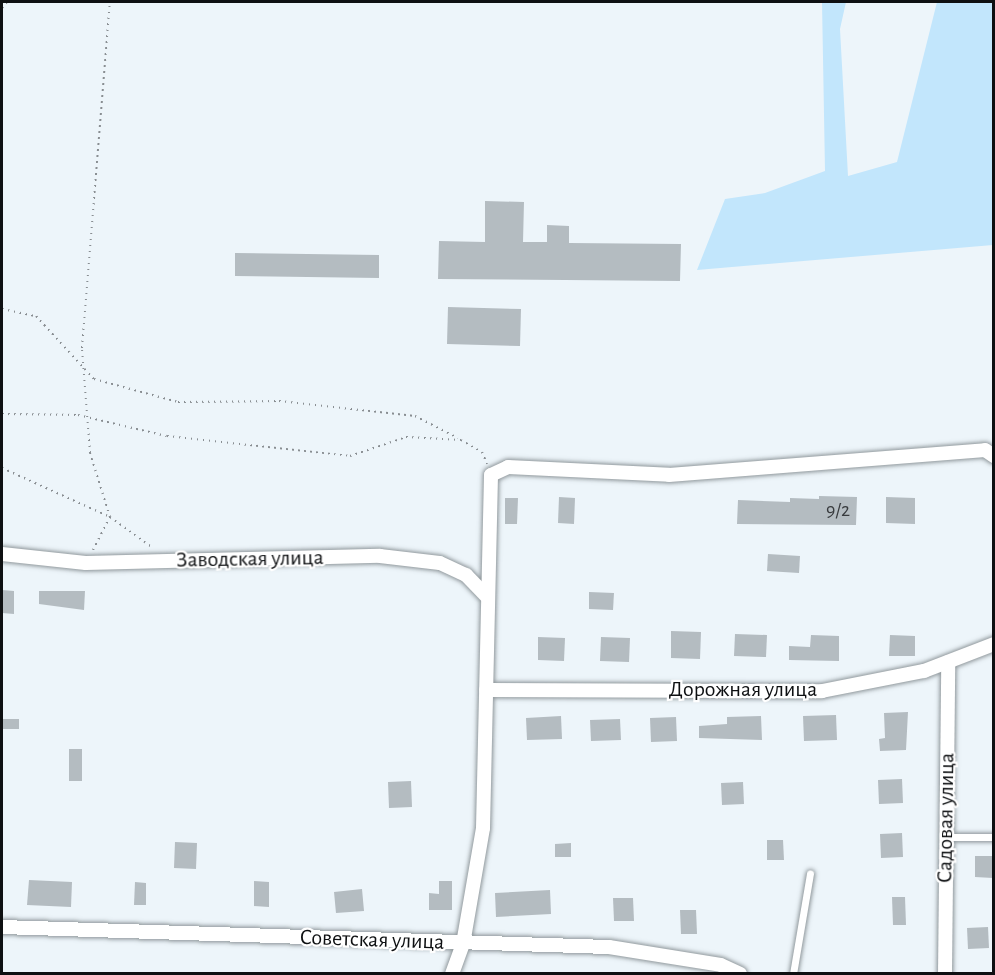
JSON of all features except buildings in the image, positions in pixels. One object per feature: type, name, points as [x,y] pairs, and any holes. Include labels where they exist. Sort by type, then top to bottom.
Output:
[{"type":"street","points":[[452,974],[463,944],[483,828],[487,597],[492,475],[508,467],[669,476],[985,450],[993,456]]},
{"type":"street","name":"Заводская улица","points":[[2,554],[86,563],[380,556],[440,563],[466,575],[487,597]]},
{"type":"street","name":"Дорожная улица","points":[[486,690],[822,691],[924,671],[993,644]]},
{"type":"street","name":"Садовая улица","points":[[945,974],[948,662]]},
{"type":"street","name":"Советская улица","points":[[2,927],[463,944],[609,947],[721,965],[740,974]]},
{"type":"lane","points":[[946,837],[993,837]]},
{"type":"lane","points":[[793,974],[810,873]]},
{"type":"path","points":[[2,8],[7,2]]},
{"type":"path","points":[[86,563],[110,517],[90,453],[82,348],[110,2]]},
{"type":"path","points":[[2,309],[36,316],[94,379],[178,402],[279,401],[415,416],[482,452],[492,475]]},
{"type":"path","points":[[2,414],[89,417],[166,436],[350,456],[406,436],[461,440]]},
{"type":"path","points":[[2,468],[110,517],[170,561]]},
{"type":"shaded area","points":[[822,2],[846,2],[840,29],[848,176],[897,162],[937,2],[993,2],[993,245],[697,270],[725,199],[765,193],[825,171]]}]
